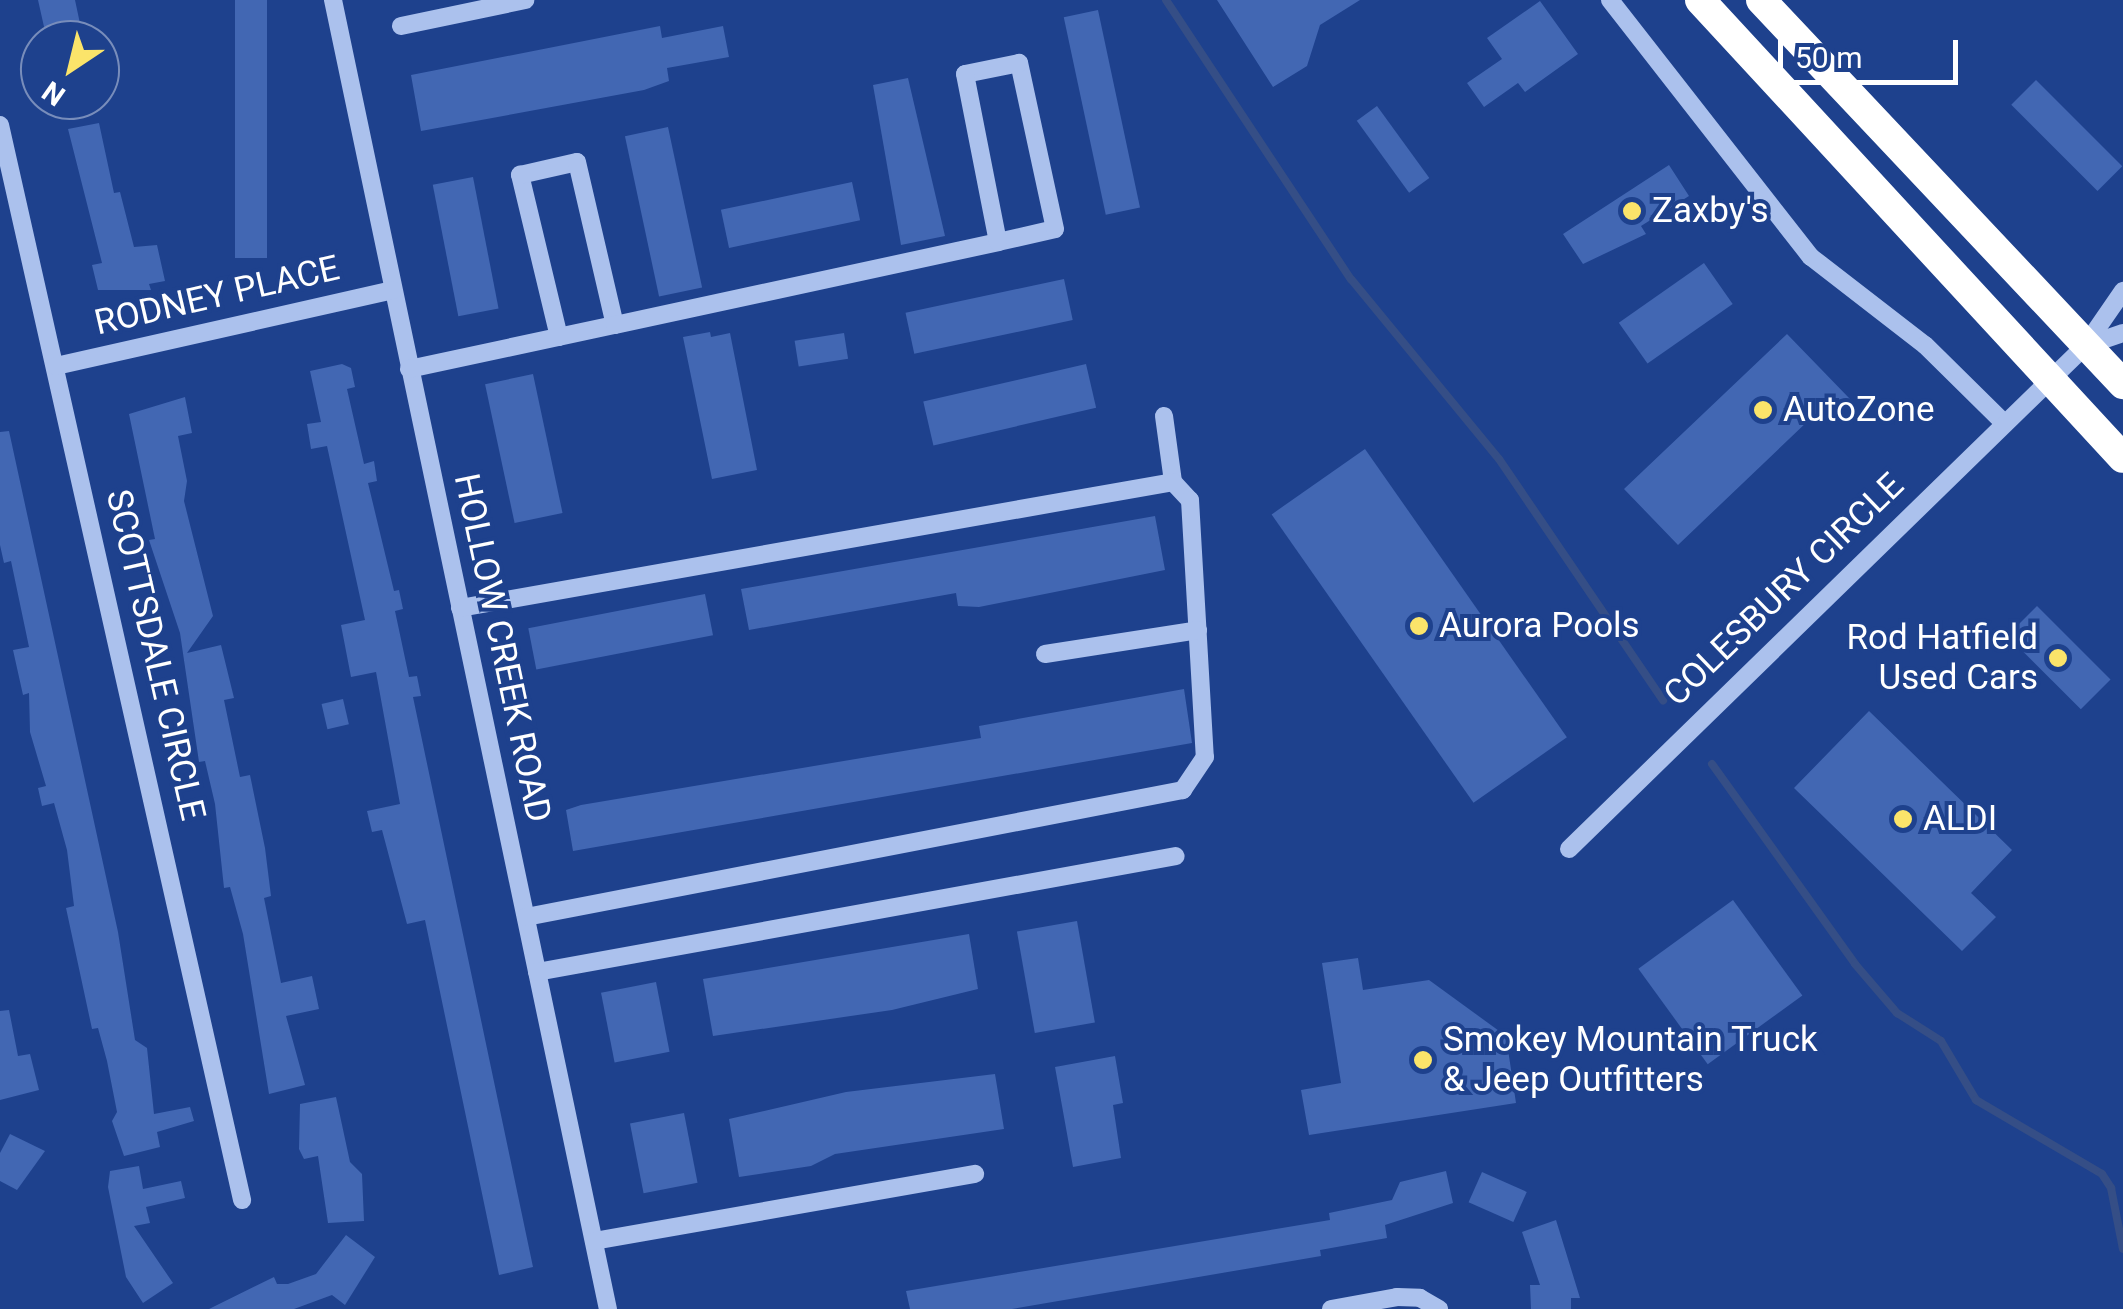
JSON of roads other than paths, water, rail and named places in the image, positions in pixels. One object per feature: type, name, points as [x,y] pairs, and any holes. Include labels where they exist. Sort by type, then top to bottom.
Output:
[{"type":"highway","points":[[1700,0],[2123,458]]},
{"type":"highway","points":[[1761,0],[2123,384]]},
{"type":"street","name":"HOLLOW CREEK ROAD","points":[[333,0],[608,1309]]},
{"type":"street","points":[[401,26],[524,0]]},
{"type":"street","points":[[1610,0],[1811,257],[1925,346],[2002,422]]},
{"type":"street","points":[[409,369],[615,326],[998,242],[1055,229],[1019,63],[965,74],[998,242]]},
{"type":"street","name":"SCOTTSDALE CIRCLE","points":[[0,125],[242,1200]]},
{"type":"street","points":[[558,337],[520,175],[577,162],[615,326]]},
{"type":"street","name":"RODNEY PLACE","points":[[56,366],[393,290]]},
{"type":"street","points":[[2085,346],[2123,291]]},
{"type":"street","points":[[2085,346],[2123,333]]},
{"type":"street","name":"COLESBURY CIRCLE","points":[[1570,849],[2002,422],[2085,346]]},
{"type":"street","points":[[526,917],[1183,790],[1205,757],[1190,500],[1174,482],[1164,416]]},
{"type":"street","points":[[460,608],[1174,482]]},
{"type":"street","points":[[1045,654],[1198,630]]},
{"type":"street","points":[[537,972],[1176,856]]},
{"type":"street","points":[[594,1241],[975,1174]]},
{"type":"street","points":[[1330,1309],[1397,1298],[1420,1298],[1439,1309]]},
{"type":"waterway","points":[[1166,0],[1351,279],[1499,459],[1663,700]]},
{"type":"waterway","points":[[1712,764],[1855,964],[1897,1013],[1941,1041],[1976,1100],[2102,1174],[2111,1188],[2123,1249]]},
{"type":"place","name":"Zaxby's","points":[[1632,211]]},
{"type":"place","name":"AutoZone","points":[[1763,410]]},
{"type":"place","name":"Aurora Pools","points":[[1419,626]]},
{"type":"place","name":"Rod Hatfield Used Cars","points":[[2058,658]]},
{"type":"place","name":"ALDI","points":[[1903,819]]},
{"type":"place","name":"Smokey Mountain Truck & Jeep Outfitters","points":[[1423,1060]]}]
